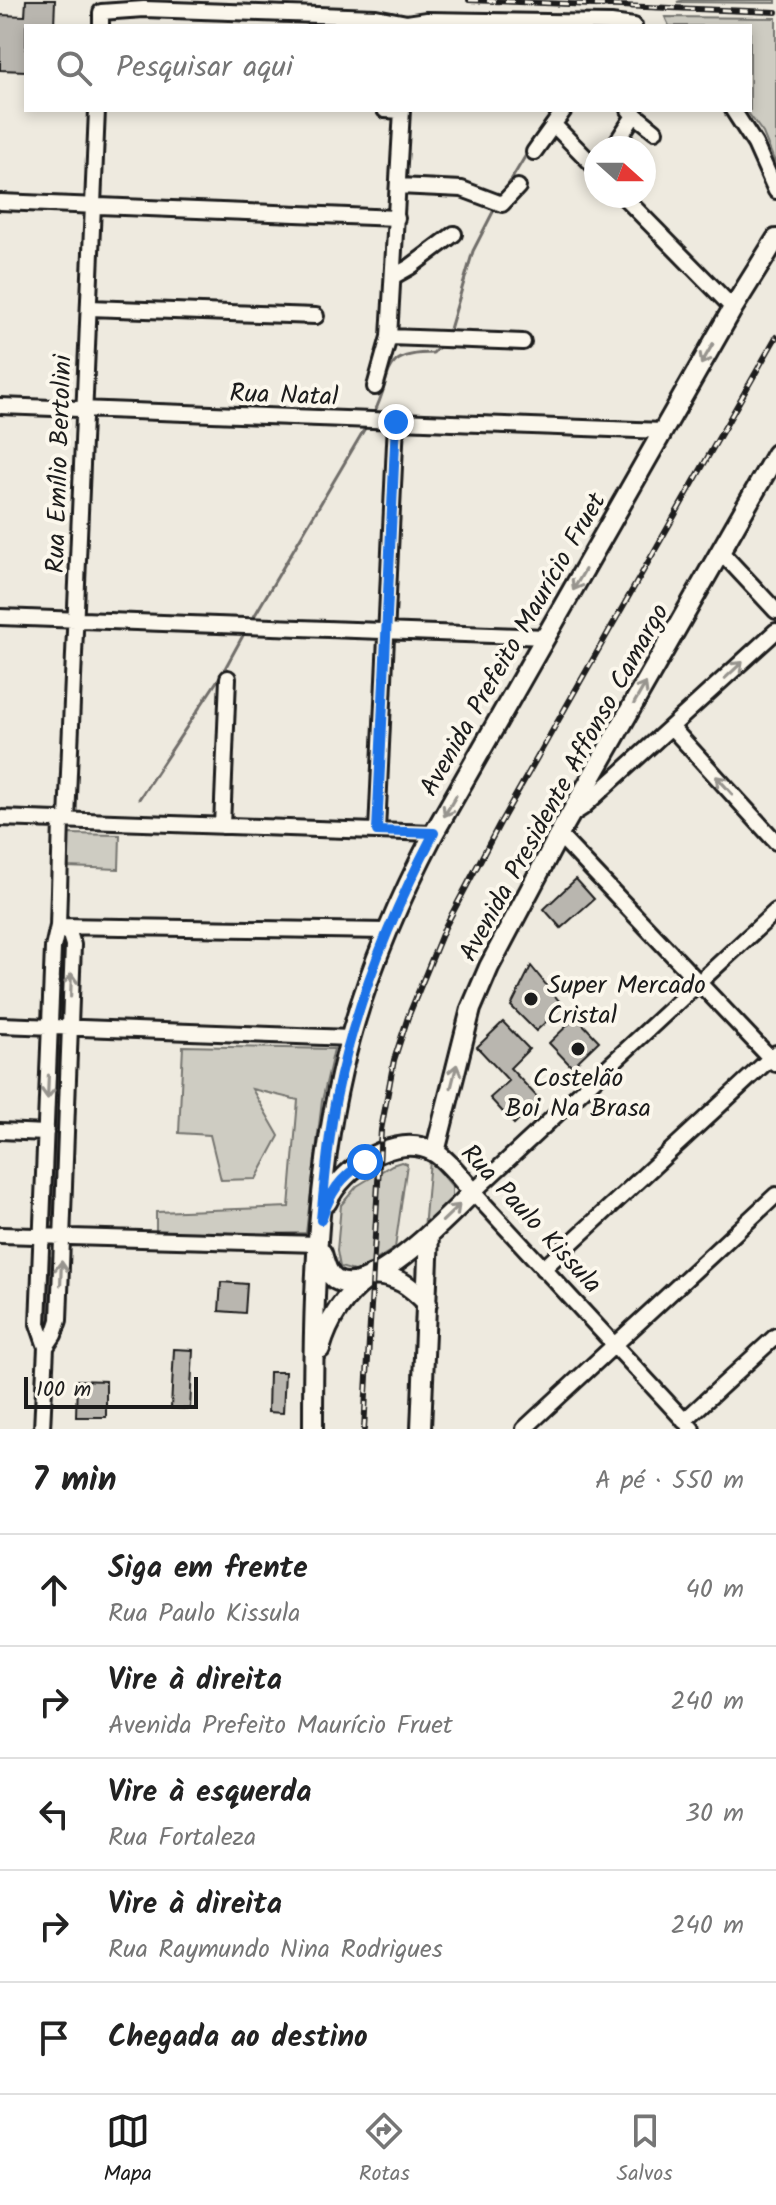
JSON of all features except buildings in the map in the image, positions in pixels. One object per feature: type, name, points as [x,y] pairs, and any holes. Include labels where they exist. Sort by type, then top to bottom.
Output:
[{"type":"main road","name":"Avenida Prefeito Maurício Fruet","points":[[313,1429],[319,1244],[329,1135],[350,1038],[387,931],[434,833],[733,308],[776,239]]},
{"type":"main road","name":"Avenida Presidente Affonso Camargo","points":[[435,1152],[475,998],[506,931],[776,454]]},
{"type":"main road","name":"Rua Paulo Kissula","points":[[321,1220],[338,1181],[379,1153],[408,1146],[435,1152],[473,1192]]},
{"type":"main road","points":[[319,1244],[327,1269],[337,1280],[352,1283],[410,1253],[473,1192]]},
{"type":"main road","points":[[421,1429],[429,1234]]},
{"type":"main road","points":[[314,1380],[320,1348],[334,1314],[346,1298],[372,1275],[397,1278],[427,1303]]},
{"type":"street","points":[[101,19],[144,9],[362,16],[402,24]]},
{"type":"street","points":[[411,24],[427,20],[619,24]]},
{"type":"street","name":"Rua Emílio Bertolini","points":[[42,1429],[46,1347],[38,1324],[53,944],[58,926],[76,620],[97,112]]},
{"type":"street","points":[[375,387],[389,337],[402,112]]},
{"type":"street","points":[[534,152],[563,112]]},
{"type":"street","points":[[619,136],[632,112],[655,131]]},
{"type":"street","points":[[734,112],[755,144],[776,191]]},
{"type":"street","points":[[554,125],[584,156]]},
{"type":"street","points":[[398,186],[462,189],[496,202],[518,187]]},
{"type":"street","points":[[0,202],[397,218]]},
{"type":"street","points":[[635,208],[733,308]]},
{"type":"street","points":[[394,276],[454,234]]},
{"type":"street","points":[[89,308],[316,316]]},
{"type":"street","points":[[389,337],[523,342]]},
{"type":"street","name":"Rua Natal","points":[[0,406],[663,431]]},
{"type":"street","points":[[377,831],[386,631],[389,422]]},
{"type":"street","points":[[721,552],[776,611]]},
{"type":"street","points":[[0,617],[546,637]]},
{"type":"street","points":[[571,815],[672,728],[776,631]]},
{"type":"street","points":[[222,826],[228,678]]},
{"type":"street","points":[[672,728],[776,842]]},
{"type":"street","points":[[0,818],[434,833]]},
{"type":"street","points":[[543,1269],[774,1058],[559,835]]},
{"type":"street","points":[[473,1192],[776,911]]},
{"type":"street","points":[[58,926],[387,931]]},
{"type":"street","name":"Rua Emílio Bertolini","points":[[46,1347],[59,1320],[73,945],[70,935],[58,926]]},
{"type":"street","points":[[0,1025],[350,1038]]},
{"type":"street","points":[[0,1131],[46,1133]]},
{"type":"street","name":"Rua Paulo Kissula","points":[[473,1192],[688,1425]]},
{"type":"street","points":[[524,1429],[776,1195]]},
{"type":"street","points":[[0,1235],[319,1244]]},
{"type":"street","points":[[688,1425],[776,1336]]},
{"type":"shaded area","points":[[776,0],[776,3],[677,2]]},
{"type":"shaded area","points":[[665,17],[776,18],[776,165],[763,133],[747,112],[752,112],[752,24],[668,24]]},
{"type":"shaded area","points":[[68,834],[120,835],[119,869],[67,867]]},
{"type":"shaded area","points":[[183,1046],[334,1049],[322,1101],[306,1233],[156,1236],[156,1212],[289,1207],[298,1100],[252,1089],[279,1136],[256,1179],[221,1180],[210,1135],[179,1133]]},
{"type":"shaded area","points":[[430,1160],[452,1186],[452,1200],[424,1229]]},
{"type":"shaded area","points":[[401,1162],[407,1164],[395,1248],[357,1272],[340,1267],[337,1251],[341,1205],[357,1186]]},
{"type":"waterway","points":[[502,195],[529,150]]},
{"type":"waterway","points":[[448,336],[473,251],[495,208]]},
{"type":"waterway","points":[[374,413],[395,362],[415,354],[433,353],[444,342]]},
{"type":"waterway","points":[[252,620],[368,423]]},
{"type":"waterway","points":[[139,799],[223,672],[246,630]]},
{"type":"waterway","points":[[60,1010],[63,947]]},
{"type":"waterway","points":[[52,1221],[59,1047]]},
{"type":"waterway","points":[[48,1326],[50,1257]]},
{"type":"railway","points":[[469,0],[776,12]]},
{"type":"railway","points":[[364,1429],[381,1130],[394,1060],[408,1017],[445,927],[500,823],[776,337]]},
{"type":"place","name":"Super Mercado Cristal","points":[[531,999]]},
{"type":"place","name":"Costelão Boi Na Brasa","points":[[578,1049]]},
{"type":"route","points":[[365,1162],[338,1181],[321,1220],[335,1100],[356,1018],[377,954],[434,833],[377,831],[396,422]]}]
